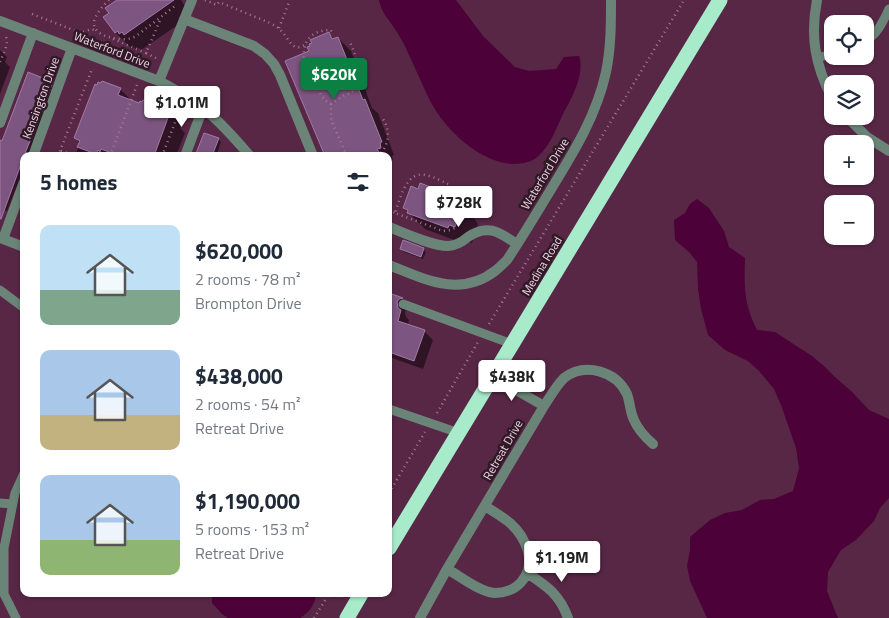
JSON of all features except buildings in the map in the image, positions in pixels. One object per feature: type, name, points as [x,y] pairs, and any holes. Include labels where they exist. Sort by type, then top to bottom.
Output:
[{"type":"highway","name":"Medina Road","points":[[392,543],[720,0]]},
{"type":"highway","points":[[347,618],[359,597]]},
{"type":"street","name":"Waterford Drive","points":[[392,266],[434,283],[451,286],[481,279],[495,271],[506,260],[588,126],[606,72],[610,44],[611,0]]},
{"type":"street","points":[[817,0],[813,36],[824,82]]},
{"type":"street","points":[[159,81],[184,19],[186,1]]},
{"type":"street","points":[[184,19],[254,46],[265,54],[274,64],[280,75],[311,152]]},
{"type":"street","name":"Waterford Drive","points":[[0,21],[159,81],[203,108],[229,131],[247,152]]},
{"type":"street","points":[[0,123],[33,33]]},
{"type":"street","name":"Kensington Drive","points":[[34,152],[72,48]]},
{"type":"street","points":[[186,152],[203,108]]},
{"type":"street","points":[[854,125],[866,136],[889,151]]},
{"type":"street","points":[[20,192],[2,239],[20,246]]},
{"type":"street","points":[[392,228],[439,246],[450,246],[460,243],[476,232],[484,230],[494,231],[517,244]]},
{"type":"street","name":"Retreat Drive","points":[[420,618],[544,406],[557,386],[565,378],[575,372],[586,370],[598,370],[610,375],[620,383],[627,394],[634,420],[642,434],[652,444]]},
{"type":"street","points":[[492,376],[544,406]]},
{"type":"street","points":[[447,569],[483,590],[494,593],[505,592],[515,588],[522,582],[530,563],[529,552],[522,536],[512,524],[485,506]]},
{"type":"street","points":[[527,573],[545,584],[555,594],[564,606],[568,618]]},
{"type":"lane","points":[[874,34],[878,31],[889,8]]},
{"type":"lane","points":[[817,58],[824,56]]},
{"type":"lane","points":[[0,290],[20,305]]},
{"type":"lane","points":[[403,304],[512,344]]},
{"type":"lane","points":[[392,410],[459,432]]},
{"type":"lane","points":[[16,618],[4,594],[4,548],[12,504],[20,482]]},
{"type":"lane","points":[[0,503],[12,504]]},
{"type":"path","points":[[96,31],[94,27],[95,16],[108,0]]},
{"type":"path","points":[[204,0],[217,5],[219,2],[270,23],[279,28],[294,47],[301,47],[307,43]]},
{"type":"path","points":[[279,28],[290,0]]},
{"type":"path","points":[[392,488],[684,0]]},
{"type":"path","points":[[103,35],[115,38],[131,38],[161,16],[186,1]]},
{"type":"path","points":[[32,14],[81,33],[91,29],[167,62]]},
{"type":"path","points":[[146,53],[161,16]]},
{"type":"path","points":[[331,104],[322,98],[304,56],[304,49],[309,38],[314,33],[331,30],[332,34]]},
{"type":"path","points":[[0,62],[7,41],[5,36]]},
{"type":"path","points":[[331,104],[352,92],[358,84],[359,73],[350,42]]},
{"type":"path","points":[[66,152],[60,150],[90,73],[92,69],[97,69]]},
{"type":"path","points":[[112,152],[137,85]]},
{"type":"path","points":[[164,152],[181,107],[180,102]]},
{"type":"path","points":[[331,104],[331,120],[345,152]]},
{"type":"path","points":[[382,152],[388,138],[388,131],[383,119]]},
{"type":"path","points":[[395,212],[407,185],[413,177],[424,174],[448,184]]},
{"type":"path","points":[[392,211],[442,231],[451,230],[458,226]]},
{"type":"path","points":[[314,618],[327,597]]},
{"type":"shaded area","points":[[379,0],[456,0],[483,36],[515,67],[529,71],[556,69],[564,57],[579,56],[580,69],[575,91],[553,136],[541,153],[528,162],[518,164],[504,163],[491,159],[473,149],[458,137],[438,114],[404,44],[383,12]]},
{"type":"shaded area","points":[[697,199],[709,208],[724,231],[729,247],[745,258],[747,303],[757,330],[775,332],[812,356],[869,410],[889,419],[889,498],[880,508],[874,521],[856,540],[841,550],[828,572],[827,591],[838,618],[707,618],[690,581],[687,566],[690,537],[710,520],[725,513],[742,510],[760,500],[774,499],[793,491],[799,468],[796,448],[774,389],[748,361],[725,350],[708,335],[701,309],[697,262],[675,240],[674,220],[685,213],[690,204]]},
{"type":"shaded area","points":[[212,597],[316,597],[311,608],[300,618],[228,618],[212,603]]}]
